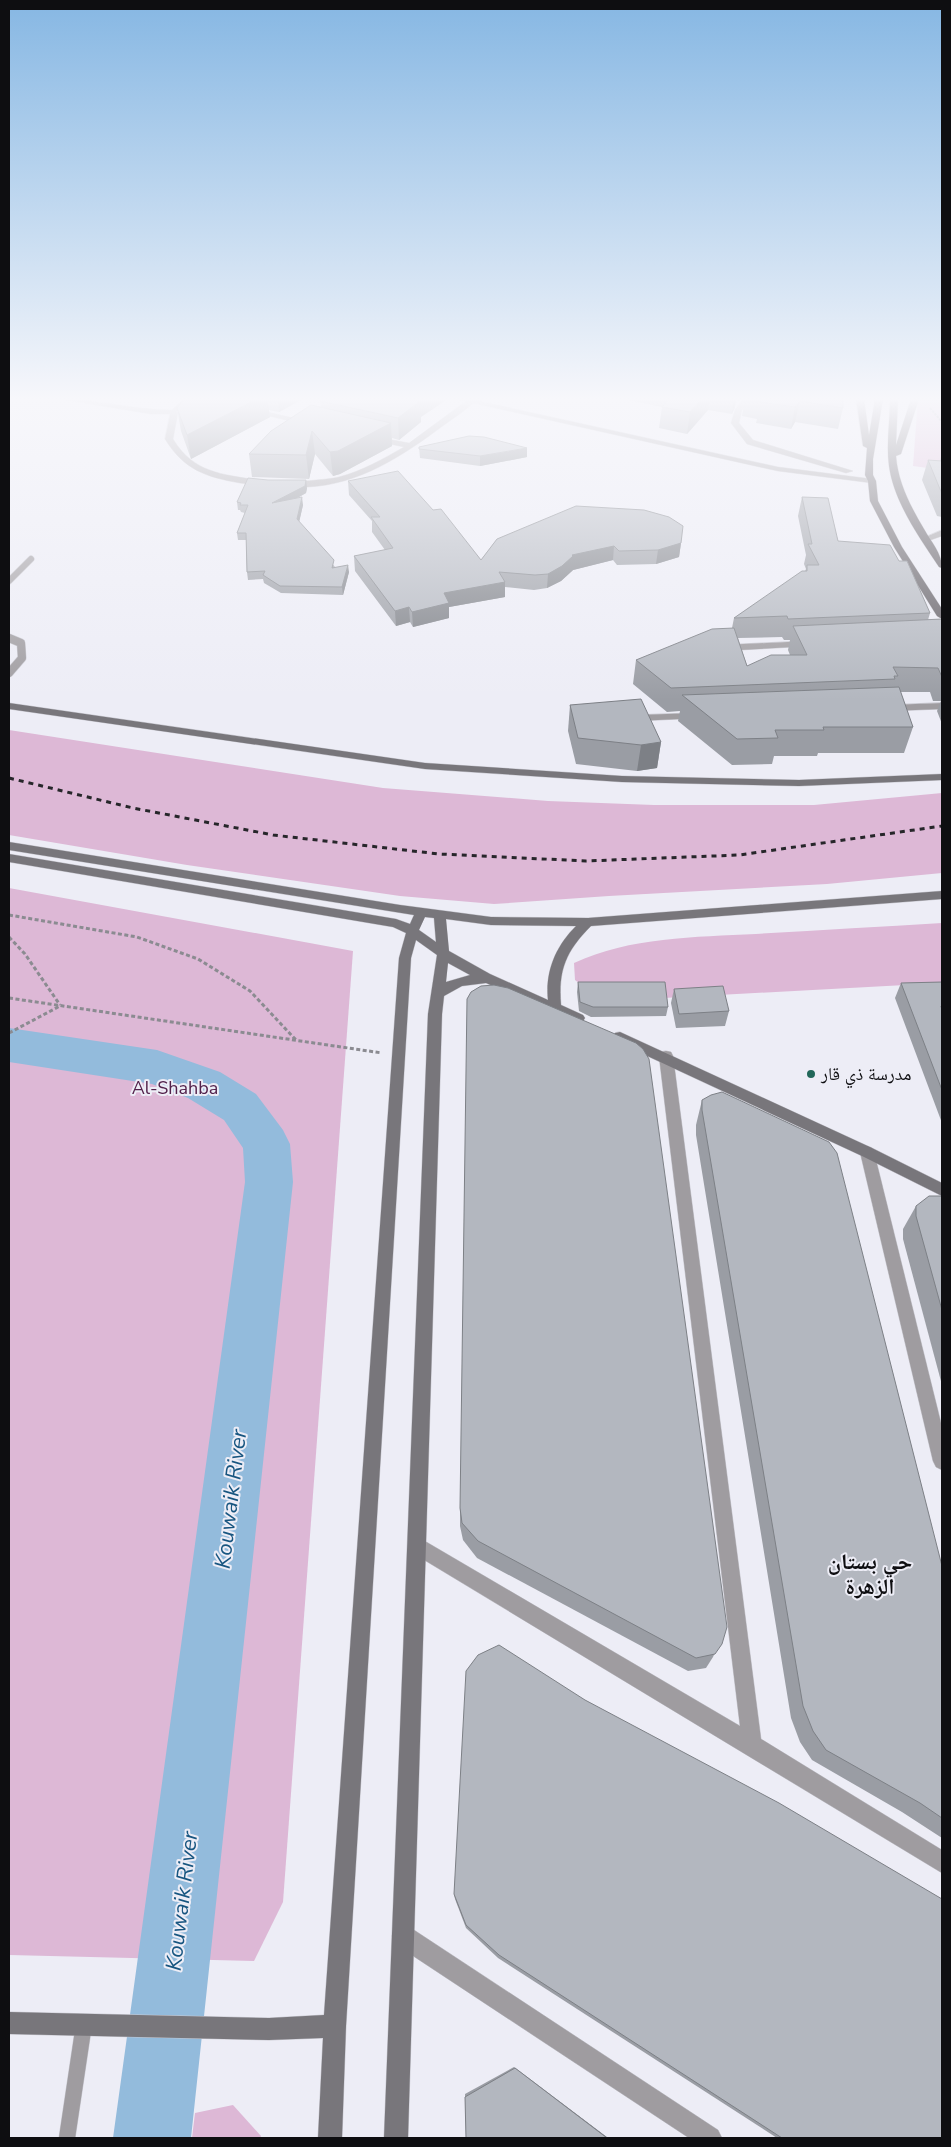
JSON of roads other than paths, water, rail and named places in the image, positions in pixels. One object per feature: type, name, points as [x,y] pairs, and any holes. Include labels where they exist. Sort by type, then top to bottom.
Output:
[{"type":"main road","points":[[874,499],[898,547],[942,616]]},
{"type":"main road","points":[[905,499],[925,539],[942,565]]},
{"type":"main road","points":[[9,706],[425,766],[631,779],[799,783],[942,778]]},
{"type":"main road","points":[[9,846],[440,915],[490,921],[588,922],[942,895]]},
{"type":"main road","points":[[9,858],[385,920],[413,930],[443,955],[487,979],[589,1023]]},
{"type":"main road","points":[[330,2138],[335,2026],[405,958],[413,930],[421,912]]},
{"type":"main road","points":[[396,2138],[437,995],[443,955],[440,915]]},
{"type":"main road","points":[[555,1008],[553,988],[555,969],[562,952],[573,936],[588,922]]},
{"type":"main road","points":[[437,995],[454,983],[476,978],[487,979]]},
{"type":"main road","points":[[606,1030],[666,1056],[942,1190]]},
{"type":"main road","points":[[9,2022],[269,2029],[335,2026]]},
{"type":"street","points":[[925,539],[942,533]]},
{"type":"street","points":[[709,648],[816,644]]},
{"type":"street","points":[[873,709],[942,706]]},
{"type":"street","points":[[636,718],[705,716]]},
{"type":"street","points":[[666,1056],[752,1745]]},
{"type":"street","points":[[867,1152],[942,1460]]},
{"type":"street","points":[[417,1546],[752,1745],[942,1862]]},
{"type":"street","points":[[403,1936],[710,2138]]},
{"type":"lane","points":[[9,581],[31,559]]},
{"type":"lane","points":[[9,638],[21,644],[22,658],[9,673]]},
{"type":"lane","points":[[67,2138],[92,2025]]},
{"type":"waterway","name":"Kouwaik River","points":[[9,1045],[157,1067],[204,1085],[240,1107],[266,1144],[269,1182],[152,2138]]},
{"type":"railway","points":[[9,778],[133,808],[273,835],[439,854],[586,861],[739,855],[942,826]]},
{"type":"place","name":"مدرسة ذي قار","points":[[811,1074]]},
{"type":"district","name":"حي بستان الزهرة","points":[[870,1574]]},
{"type":"park label","name":"Al-Shahba","points":[[175,1088]]}]
